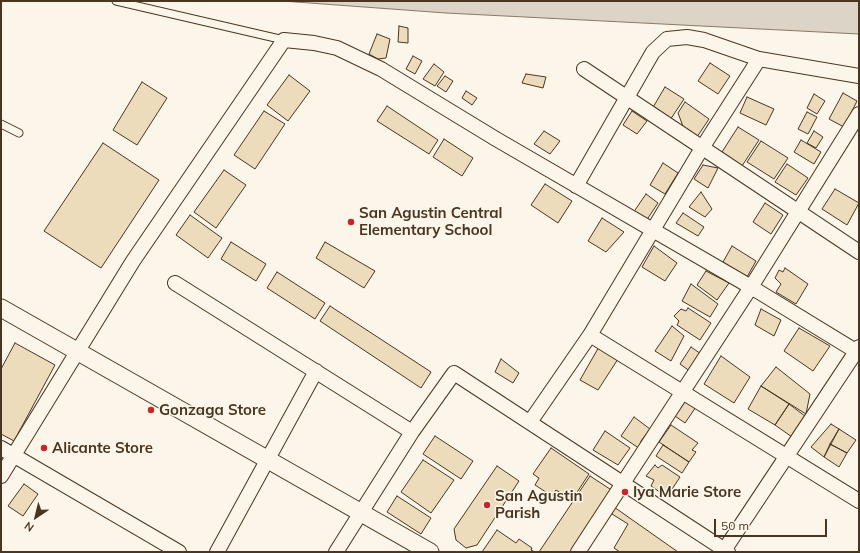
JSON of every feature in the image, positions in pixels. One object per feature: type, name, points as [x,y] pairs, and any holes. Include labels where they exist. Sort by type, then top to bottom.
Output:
[{"type":"street","points":[[576,186],[653,52],[667,39],[687,37],[704,40],[759,59],[859,76]]},
{"type":"street","points":[[1,476],[133,261],[284,40],[314,43],[337,48],[381,69],[576,186],[751,287],[858,351],[725,551],[454,373],[412,432],[336,552]]},
{"type":"street","points":[[530,422],[590,335],[702,148],[759,59]]},
{"type":"street","points":[[584,69],[798,213],[859,252]]},
{"type":"street","points":[[578,552],[624,484],[751,287],[859,114]]},
{"type":"street","points":[[175,283],[412,432]]},
{"type":"street","points":[[1,308],[430,552]]},
{"type":"street","points":[[590,335],[859,501]]},
{"type":"street","points":[[217,552],[316,371]]},
{"type":"street","points":[[1,448],[179,552]]},
{"type":"lane","points":[[116,1],[284,40]]},
{"type":"lane","points":[[1,124],[18,133]]},
{"type":"shaded area","points":[[282,1],[859,1],[859,34],[446,13]]},
{"type":"building","points":[[399,26],[408,28],[408,43],[398,42]]},
{"type":"building","points":[[377,34],[390,39],[386,58],[378,59],[369,54]]},
{"type":"building","points":[[413,56],[422,61],[415,74],[406,69]]},
{"type":"building","points":[[710,63],[730,76],[718,94],[698,81]]},
{"type":"building","points":[[434,64],[444,72],[435,86],[423,79]]},
{"type":"building","points":[[526,74],[546,77],[543,88],[522,83]]},
{"type":"building","points":[[289,75],[310,91],[288,121],[267,105]]},
{"type":"building","points":[[445,76],[453,81],[446,92],[437,86]]},
{"type":"building","points":[[142,82],[167,98],[137,145],[113,130]]},
{"type":"building","points":[[665,87],[684,99],[670,120],[652,109]]},
{"type":"building","points":[[466,91],[477,98],[472,105],[462,98]]},
{"type":"building","points":[[843,93],[857,101],[844,127],[829,119]]},
{"type":"building","points":[[814,94],[825,101],[817,114],[807,108]]},
{"type":"building","points":[[747,97],[774,109],[766,125],[740,113]]},
{"type":"building","points":[[685,102],[709,119],[697,137],[684,129],[678,113]]},
{"type":"building","points":[[387,106],[438,140],[429,154],[377,121]]},
{"type":"building","points":[[264,111],[285,124],[255,169],[234,155]]},
{"type":"building","points":[[632,111],[647,121],[637,134],[623,125]]},
{"type":"building","points":[[807,112],[817,117],[808,134],[798,129]]},
{"type":"building","points":[[738,127],[759,140],[742,166],[722,152]]},
{"type":"building","points":[[544,131],[560,141],[550,154],[534,144]]},
{"type":"building","points":[[814,131],[823,137],[816,148],[807,143]]},
{"type":"building","points":[[444,139],[473,158],[462,176],[433,157]]},
{"type":"building","points":[[801,140],[821,152],[814,164],[794,152]]},
{"type":"building","points":[[761,141],[788,158],[774,179],[747,162]]},
{"type":"building","points":[[103,143],[159,180],[101,268],[44,231]]},
{"type":"building","points":[[663,163],[678,173],[665,194],[650,185]]},
{"type":"building","points":[[787,164],[808,178],[796,195],[775,182]]},
{"type":"building","points":[[703,165],[718,168],[708,188],[694,179]]},
{"type":"building","points":[[224,170],[246,185],[216,228],[194,212]]},
{"type":"building","points":[[545,184],[572,201],[558,223],[531,205]]},
{"type":"building","points":[[835,189],[859,203],[847,225],[822,209]]},
{"type":"building","points":[[701,192],[712,209],[705,217],[689,207]]},
{"type":"building","points":[[646,194],[658,203],[646,221],[633,213]]},
{"type":"building","points":[[765,203],[783,215],[771,234],[753,222]]},
{"type":"building","points":[[683,213],[704,227],[698,236],[676,223]]},
{"type":"building","points":[[190,215],[222,238],[208,258],[176,235]]},
{"type":"building","points":[[602,218],[624,232],[606,252],[588,241]]},
{"type":"building","points":[[231,242],[266,264],[256,281],[221,259]]},
{"type":"building","points":[[325,242],[375,271],[364,288],[316,258]]},
{"type":"building","points":[[654,246],[677,263],[665,281],[642,267]]},
{"type":"building","points":[[732,246],[756,261],[747,277],[723,262]]},
{"type":"building","points":[[785,268],[808,284],[796,304],[776,292],[781,284],[775,278],[779,270],[783,272]]},
{"type":"building","points":[[706,271],[729,283],[717,300],[697,285]]},
{"type":"building","points":[[277,272],[325,303],[315,319],[267,288]]},
{"type":"building","points":[[691,284],[718,304],[710,317],[682,301]]},
{"type":"building","points":[[330,306],[431,372],[421,388],[320,321]]},
{"type":"building","points":[[688,308],[711,323],[700,340],[677,325],[679,321],[674,316],[681,309],[686,311]]},
{"type":"building","points":[[761,309],[781,320],[774,336],[755,325]]},
{"type":"building","points":[[672,326],[684,336],[671,361],[655,351]]},
{"type":"building","points":[[799,328],[830,346],[813,371],[784,351]]},
{"type":"building","points":[[15,343],[55,365],[14,441],[1,434],[1,369]]},
{"type":"building","points":[[600,345],[618,359],[598,390],[580,380]]},
{"type":"building","points":[[691,347],[704,356],[691,372],[680,364]]},
{"type":"building","points":[[721,356],[750,377],[734,403],[704,384]]},
{"type":"building","points":[[501,359],[519,373],[513,383],[495,372]]},
{"type":"building","points":[[776,367],[810,394],[806,414],[761,386]]},
{"type":"building","points":[[761,386],[789,404],[775,425],[748,409]]},
{"type":"building","points":[[686,400],[696,407],[685,423],[675,416]]},
{"type":"building","points":[[789,404],[805,416],[792,437],[775,425]]},
{"type":"building","points":[[634,417],[650,429],[641,441],[640,449],[621,436]]},
{"type":"building","points":[[831,424],[839,429],[824,457],[811,447]]},
{"type":"building","points":[[671,425],[698,443],[692,450],[696,452],[689,462],[659,442]]},
{"type":"building","points":[[839,429],[856,440],[847,453],[830,444]]},
{"type":"building","points":[[605,431],[630,448],[618,465],[593,450]]},
{"type":"building","points":[[435,436],[473,461],[461,479],[423,454]]},
{"type":"building","points":[[830,444],[847,453],[839,467],[824,457]]},
{"type":"building","points":[[663,445],[689,462],[682,473],[656,456]]},
{"type":"building","points":[[551,448],[589,474],[572,500],[556,490],[552,496],[535,485],[539,478],[533,474]]},
{"type":"building","points":[[423,460],[454,480],[431,513],[401,492]]},
{"type":"building","points":[[655,465],[658,468],[662,465],[680,477],[667,497],[651,486],[654,480],[646,476]]},
{"type":"building","name":"San Agustin Parish","points":[[497,466],[519,481],[477,545],[466,548],[456,540],[454,529]]},
{"type":"building","points":[[590,476],[613,491],[571,552],[539,552]]},
{"type":"building","points":[[24,484],[38,494],[23,516],[8,506]]},
{"type":"building","points":[[397,496],[431,518],[421,534],[387,512]]},
{"type":"building","points":[[614,507],[678,552],[620,552],[614,548],[628,524],[612,514]]},
{"type":"building","points":[[497,530],[516,543],[519,539],[532,548],[531,550],[535,552],[482,552]]},
{"type":"place","name":"San Agustin Central Elementary School","points":[[351,222]]},
{"type":"place","name":"Gonzaga Store","points":[[151,410]]},
{"type":"place","name":"Alicante Store","points":[[44,448]]},
{"type":"place","name":"Iya Marie Store","points":[[625,492]]},
{"type":"place","name":"San Agustin Parish","points":[[487,505]]}]
